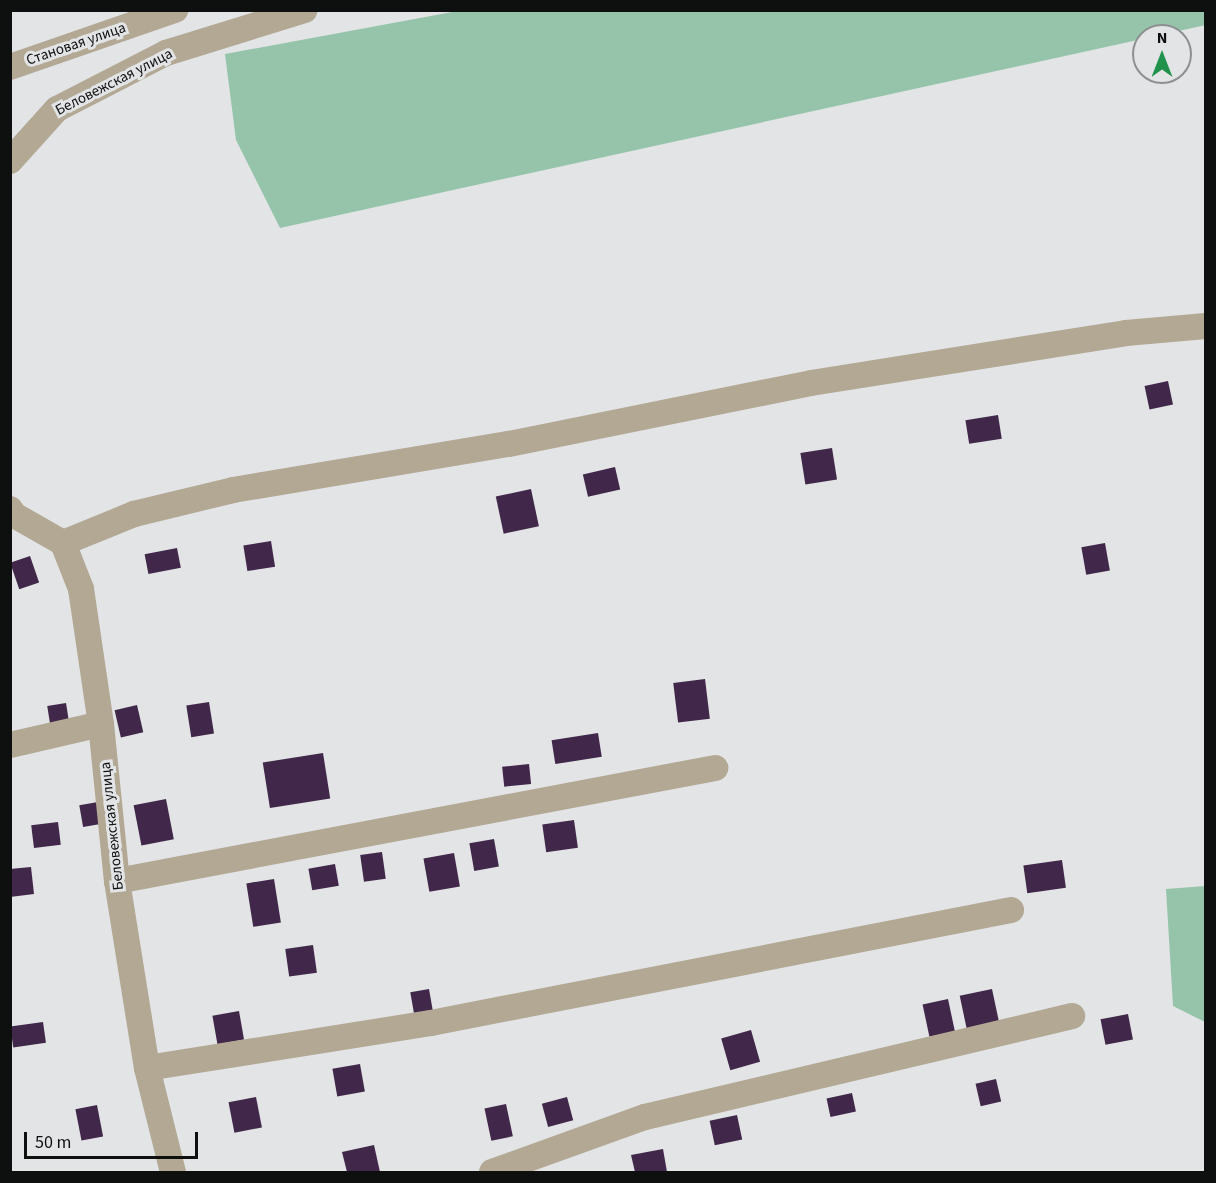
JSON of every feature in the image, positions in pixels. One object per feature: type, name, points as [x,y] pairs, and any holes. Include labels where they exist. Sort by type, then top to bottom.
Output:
[{"type":"street","name":"Становая улица","points":[[10,67],[175,10]]},
{"type":"street","name":"Беловежская улица","points":[[10,160],[57,108],[86,93],[166,53],[305,10]]},
{"type":"street","points":[[12,513],[63,543],[135,514],[233,490],[509,444],[811,383],[1126,333],[1206,326]]},
{"type":"street","name":"Беловежская улица","points":[[63,543],[81,589],[101,724],[117,880],[147,1068],[173,1173]]},
{"type":"street","points":[[10,745],[101,724]]},
{"type":"street","points":[[117,880],[715,768]]},
{"type":"street","points":[[147,1068],[431,1023],[1011,910]]},
{"type":"street","points":[[492,1173],[645,1117],[1072,1017]]},
{"type":"green space","points":[[463,10],[1205,10],[1206,25],[1192,28],[1192,24],[1132,24],[1132,41],[280,228],[236,140],[225,54]]},
{"type":"green space","points":[[1206,886],[1205,1022],[1173,1006],[1166,889]]},
{"type":"building","points":[[1168,381],[1173,404],[1150,409],[1145,386]]},
{"type":"building","points":[[998,415],[1002,439],[969,444],[965,420]]},
{"type":"building","points":[[832,448],[837,480],[805,485],[800,453]]},
{"type":"building","points":[[615,467],[620,489],[588,497],[583,474]]},
{"type":"building","points":[[531,489],[539,526],[504,534],[496,496]]},
{"type":"building","points":[[271,541],[275,567],[247,571],[243,545]]},
{"type":"building","points":[[1105,543],[1110,571],[1086,575],[1081,547]]},
{"type":"building","points":[[177,548],[181,568],[148,574],[145,554]]},
{"type":"building","points":[[30,556],[39,582],[19,589],[10,563]]},
{"type":"building","points":[[705,679],[710,719],[678,723],[673,683]]},
{"type":"building","points":[[209,702],[214,734],[191,737],[186,706]]},
{"type":"building","points":[[66,703],[69,723],[50,726],[47,706]]},
{"type":"building","points":[[137,705],[143,732],[121,737],[115,710]]},
{"type":"building","points":[[598,733],[602,757],[555,764],[552,740]]},
{"type":"building","points":[[323,753],[330,798],[270,808],[263,763]]},
{"type":"building","points":[[529,764],[531,784],[504,787],[502,767]]},
{"type":"building","points":[[166,799],[174,839],[141,846],[134,805]]},
{"type":"building","points":[[98,802],[102,824],[83,827],[79,805]]},
{"type":"building","points":[[574,820],[578,848],[546,852],[542,824]]},
{"type":"building","points":[[58,822],[61,845],[34,848],[31,825]]},
{"type":"building","points":[[494,839],[499,867],[474,871],[469,843]]},
{"type":"building","points":[[382,852],[386,879],[364,882],[360,855]]},
{"type":"building","points":[[454,853],[460,886],[429,892],[423,858]]},
{"type":"building","points":[[1062,860],[1066,888],[1027,893],[1023,865]]},
{"type":"building","points":[[335,864],[339,886],[312,890],[308,869]]},
{"type":"building","points":[[31,867],[34,894],[10,897],[10,869]]},
{"type":"building","points":[[274,879],[281,922],[253,927],[246,883]]},
{"type":"building","points":[[313,945],[317,973],[289,977],[285,949]]},
{"type":"building","points":[[429,989],[433,1011],[414,1014],[410,992]]},
{"type":"building","points":[[992,989],[999,1021],[967,1028],[960,996]]},
{"type":"building","points":[[948,999],[955,1031],[929,1037],[923,1004]]},
{"type":"building","points":[[239,1011],[244,1040],[217,1044],[212,1016]]},
{"type":"building","points":[[1128,1014],[1133,1040],[1105,1045],[1101,1019]]},
{"type":"building","points":[[43,1022],[46,1043],[13,1047],[10,1027]]},
{"type":"building","points":[[751,1030],[760,1062],[730,1070],[721,1039]]},
{"type":"building","points":[[360,1064],[365,1092],[337,1096],[332,1069]]},
{"type":"building","points":[[996,1079],[1001,1101],[981,1106],[976,1084]]},
{"type":"building","points":[[852,1093],[856,1112],[831,1117],[827,1098]]},
{"type":"building","points":[[256,1097],[262,1127],[234,1133],[229,1102]]},
{"type":"building","points":[[567,1097],[573,1120],[548,1127],[542,1104]]},
{"type":"building","points":[[506,1104],[513,1136],[491,1141],[484,1109]]},
{"type":"building","points":[[97,1105],[103,1136],[82,1141],[75,1109]]},
{"type":"building","points":[[737,1115],[742,1139],[715,1145],[710,1121]]},
{"type":"building","points":[[374,1145],[380,1172],[347,1172],[342,1152]]},
{"type":"building","points":[[663,1149],[667,1172],[635,1172],[631,1155]]}]
